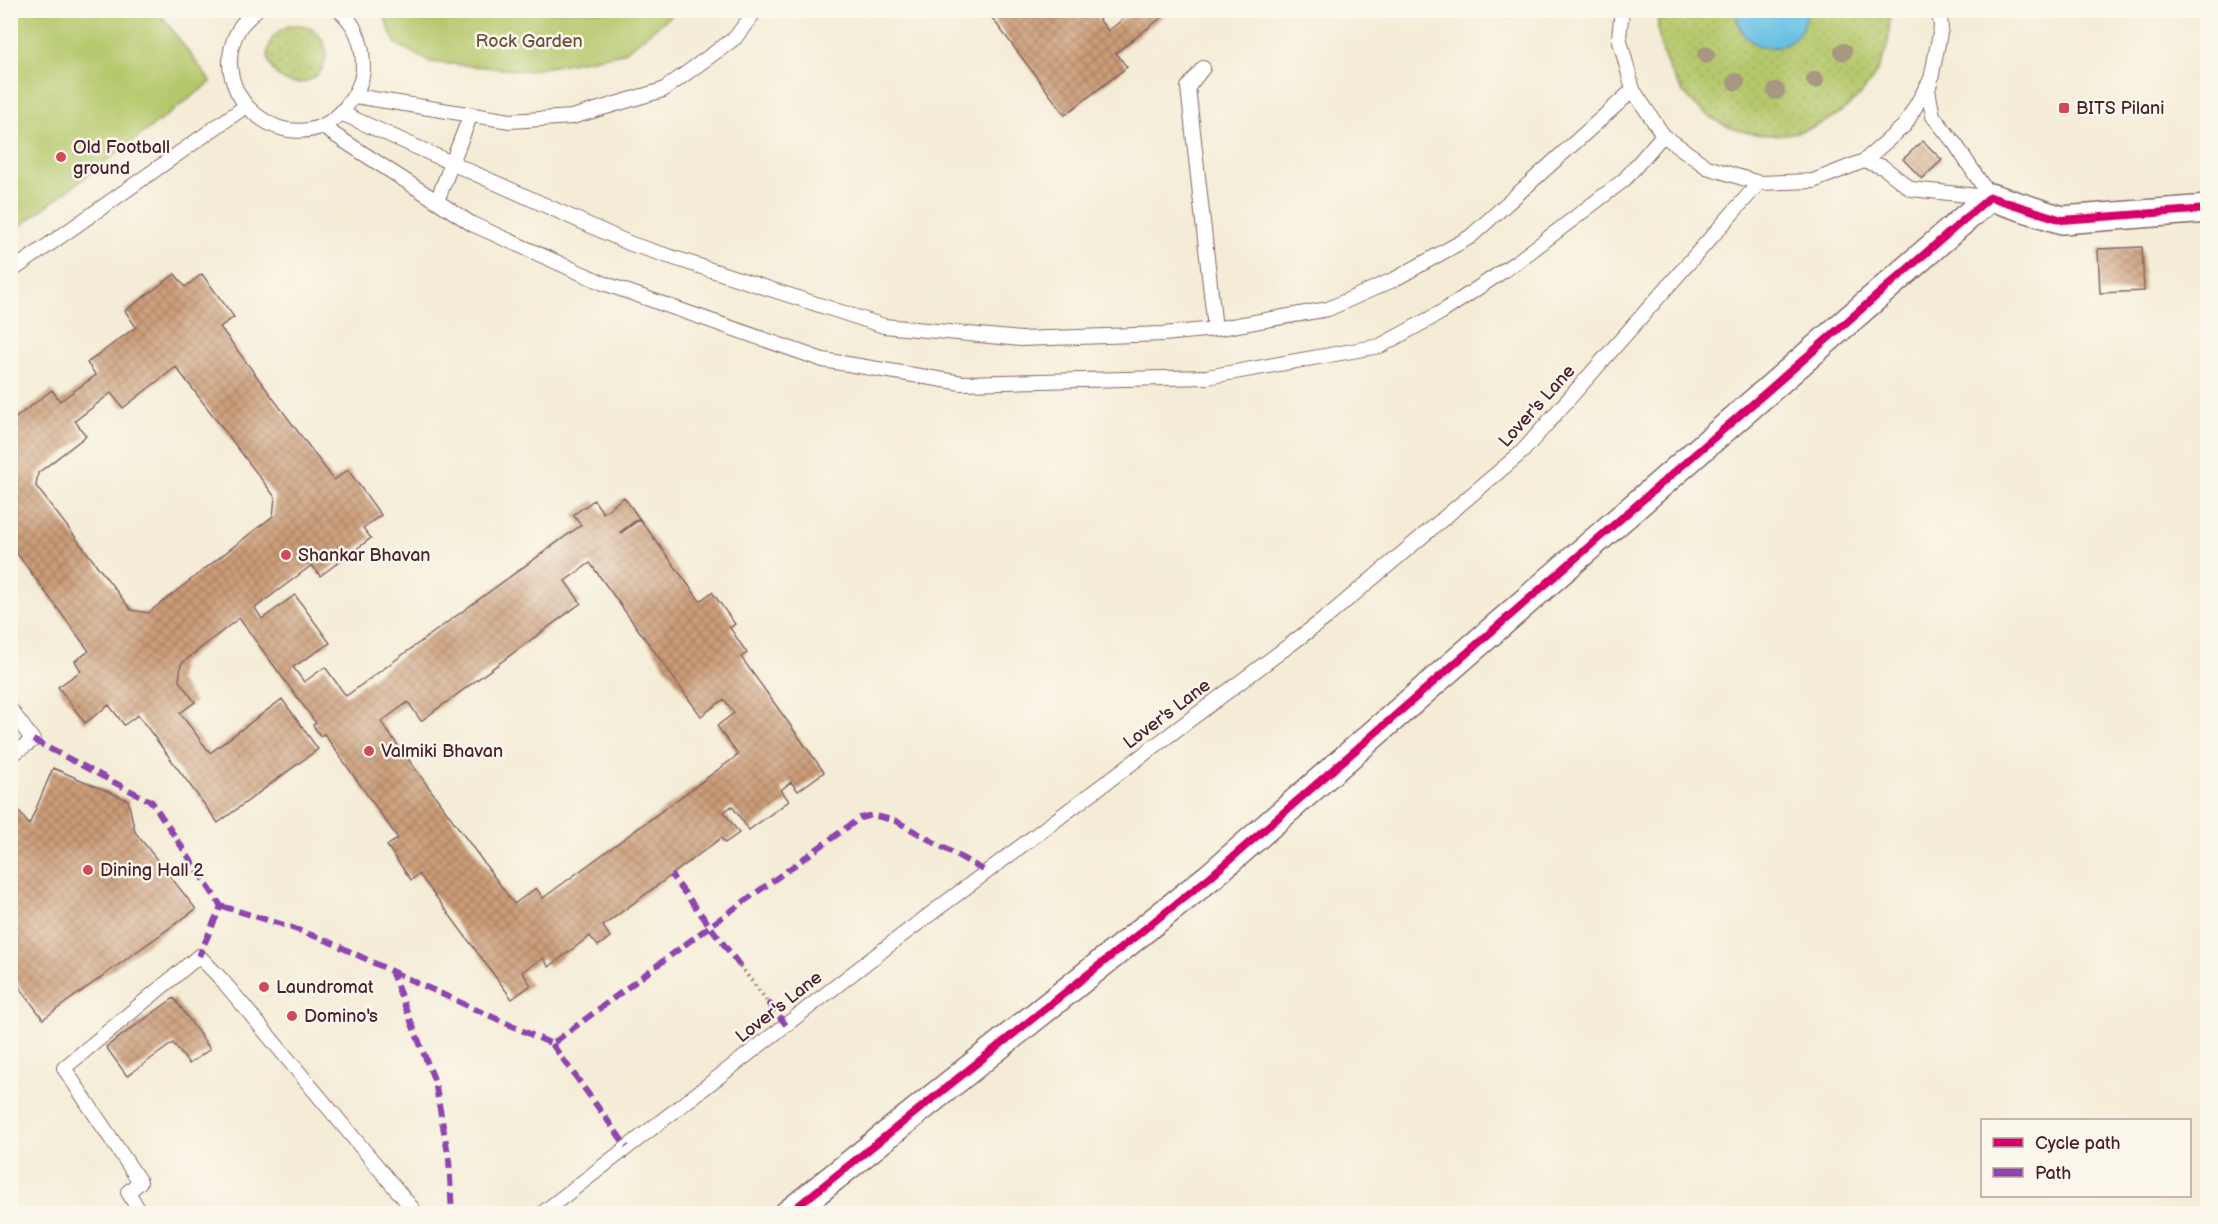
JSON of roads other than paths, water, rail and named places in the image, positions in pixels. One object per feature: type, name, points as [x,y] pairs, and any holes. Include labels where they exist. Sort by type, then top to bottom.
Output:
[{"type":"street","points":[[788,1214],[1210,876],[1990,197],[2062,220],[2208,208]]},
{"type":"lane","points":[[256,10],[241,26],[232,46],[230,67],[235,88],[246,106],[262,120],[280,128],[301,130],[321,126],[341,113],[355,96],[363,74],[363,51],[355,30],[339,10]]},
{"type":"lane","points":[[355,96],[510,120],[572,117],[663,90],[735,38],[756,10]]},
{"type":"lane","points":[[1622,10],[1619,38],[1633,90],[1664,135],[1707,167],[1759,183],[1813,181],[1864,161],[1905,125],[1931,79]]},
{"type":"lane","points":[[1939,10],[1941,28],[1928,90],[1933,116],[1956,145],[1990,197]]},
{"type":"lane","points":[[1203,68],[1188,87],[1215,329]]},
{"type":"lane","points":[[341,113],[631,244],[884,326],[1021,339],[1163,334],[1215,329],[1328,309],[1395,279],[1470,237],[1633,90]]},
{"type":"lane","points":[[10,272],[246,106]]},
{"type":"lane","points":[[437,201],[471,114]]},
{"type":"lane","points":[[321,126],[472,224],[603,283],[823,360],[962,383],[1207,377],[1380,346],[1442,312],[1518,261],[1624,180],[1664,135]]},
{"type":"lane","points":[[1864,161],[1883,167],[1911,189],[1990,197]]},
{"type":"lane","name":"Lover's Lane","points":[[541,1214],[901,936],[1327,617],[1522,453],[1759,183]]},
{"type":"lane","points":[[10,709],[33,740],[10,756]]},
{"type":"lane","points":[[141,1214],[128,1192],[140,1182],[64,1068],[199,956],[222,980],[417,1214]]},
{"type":"water","points":[[1737,10],[1807,11],[1802,28],[1794,39],[1782,46],[1769,47],[1757,44],[1746,37],[1739,26]]},
{"type":"place","name":"BITS Pilani","points":[[2064,108]]},
{"type":"place","name":"Old Football ground","points":[[61,157]]},
{"type":"place","name":"Shankar Bhavan","points":[[286,555]]},
{"type":"place","name":"Valmiki Bhavan","points":[[369,751]]},
{"type":"place","name":"Dining Hall 2","points":[[88,870]]},
{"type":"place","name":"Laundromat","points":[[264,987]]},
{"type":"place","name":"Domino's","points":[[292,1016]]},
{"type":"park label","name":"Rock Garden","points":[[529,41]]}]
